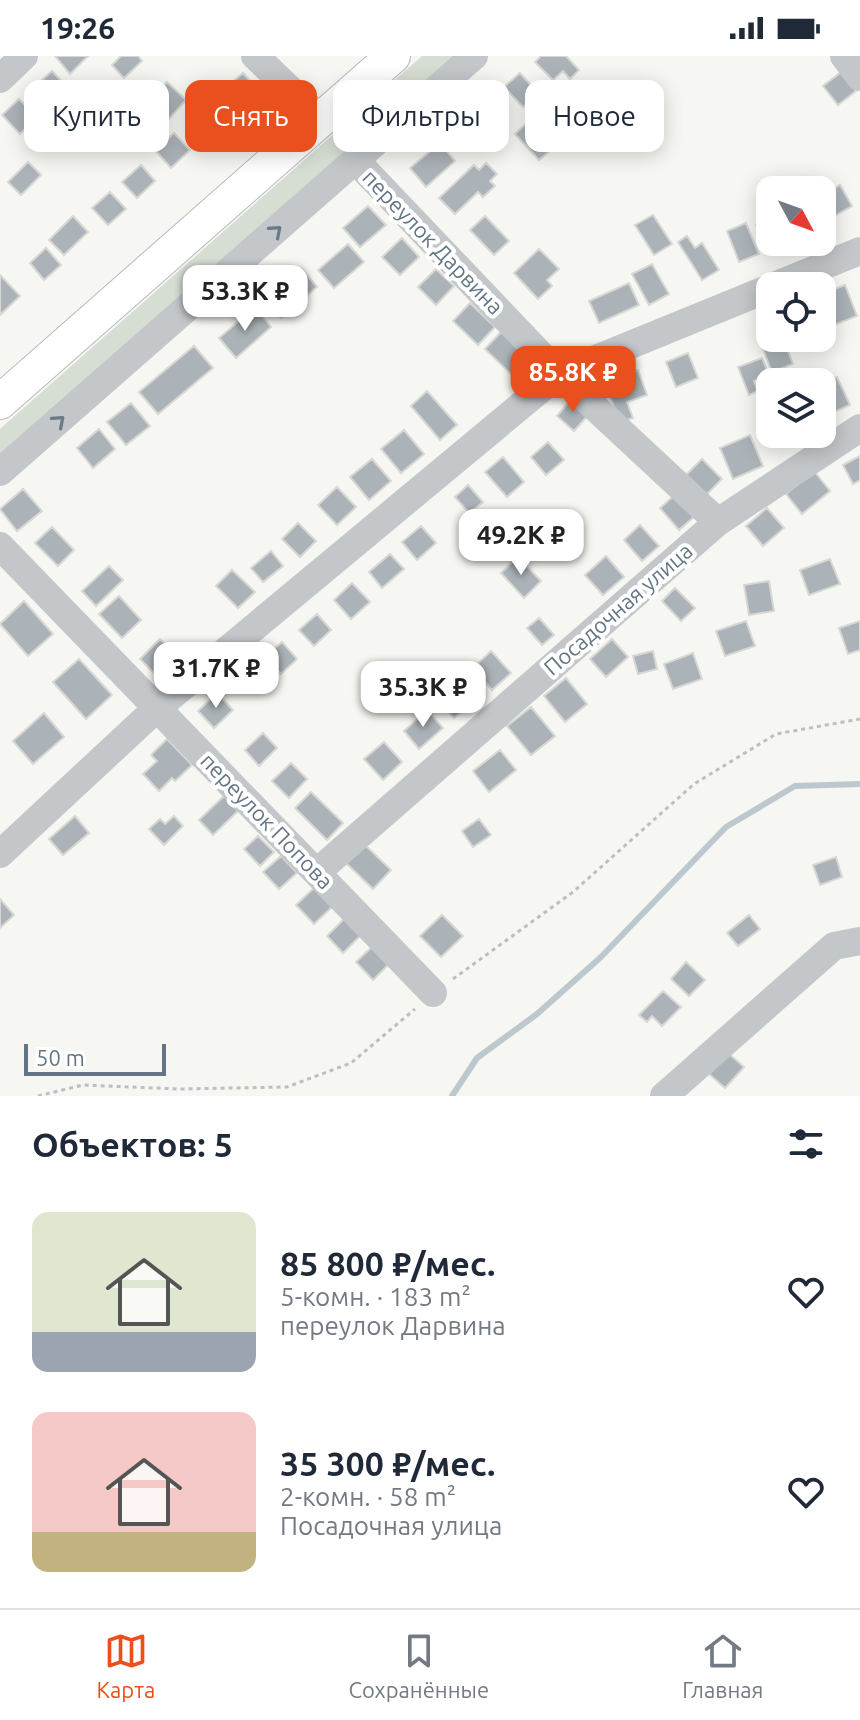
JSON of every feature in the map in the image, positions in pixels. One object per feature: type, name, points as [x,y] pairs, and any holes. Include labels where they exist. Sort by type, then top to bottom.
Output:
[{"type":"main road","points":[[0,402],[393,56]]},
{"type":"street","points":[[0,79],[24,56]]},
{"type":"street","points":[[255,56],[322,120]]},
{"type":"street","points":[[0,472],[474,56]]},
{"type":"street","points":[[844,56],[860,77]]},
{"type":"street","name":"переулок Дарвина","points":[[356,161],[559,374],[718,522]]},
{"type":"street","points":[[809,272],[860,251]]},
{"type":"street","points":[[0,854],[156,709],[559,374],[756,294]]},
{"type":"street","name":"Посадочная улица","points":[[317,872],[718,522],[860,428]]},
{"type":"street","name":"переулок Попова","points":[[0,546],[433,993]]},
{"type":"street","points":[[664,1096],[834,946],[860,941]]},
{"type":"path","points":[[38,1096],[83,1085],[179,1089],[287,1087],[351,1063],[433,993],[573,892],[694,784],[776,734],[860,719]]},
{"type":"shaded area","points":[[422,56],[456,56],[429,80],[395,80]]},
{"type":"shaded area","points":[[333,135],[333,152],[348,152],[0,460],[0,429]]},
{"type":"building","points":[[55,56],[88,56],[70,74]]},
{"type":"building","points":[[121,56],[138,56],[142,61],[124,78],[112,65]]},
{"type":"building","points":[[541,56],[566,56],[579,70],[570,79],[563,71],[553,80],[535,62]]},
{"type":"building","points":[[52,71],[60,80],[42,80]]},
{"type":"building","points":[[841,72],[856,91],[838,105],[823,86]]},
{"type":"building","points":[[243,73],[249,80],[235,80]]},
{"type":"building","points":[[520,73],[526,80],[523,107],[509,92],[509,83]]},
{"type":"building","points":[[169,84],[185,101],[169,119]]},
{"type":"building","points":[[19,99],[24,104],[24,130],[20,134],[2,115]]},
{"type":"building","points":[[525,125],[525,145],[515,134]]},
{"type":"building","points":[[174,133],[188,152],[171,168],[157,152],[169,152],[169,137]]},
{"type":"building","points":[[429,152],[448,152],[455,161],[426,187],[410,168]]},
{"type":"building","points":[[532,152],[548,152],[539,160]]},
{"type":"building","points":[[28,162],[41,175],[21,195],[8,182]]},
{"type":"building","points":[[486,163],[497,174],[490,181],[495,186],[483,197],[478,192],[455,214],[439,198],[474,165],[479,170]]},
{"type":"building","points":[[141,165],[155,181],[137,198],[122,182]]},
{"type":"building","points":[[840,185],[852,206],[836,215],[836,188]]},
{"type":"building","points":[[110,192],[126,209],[108,225],[92,208]]},
{"type":"building","points":[[368,206],[386,225],[360,247],[343,228]]},
{"type":"building","points":[[653,215],[672,244],[654,255],[635,225]]},
{"type":"building","points":[[73,216],[88,232],[64,255],[49,240]]},
{"type":"building","points":[[485,216],[509,241],[494,255],[470,230]]},
{"type":"building","points":[[746,223],[756,247],[756,255],[739,262],[727,231]]},
{"type":"building","points":[[687,236],[695,248],[702,243],[719,270],[702,280],[678,242]]},
{"type":"building","points":[[402,238],[419,257],[400,275],[382,257]]},
{"type":"building","points":[[348,244],[364,262],[334,288],[318,270]]},
{"type":"building","points":[[46,248],[61,265],[44,280],[30,263]]},
{"type":"building","points":[[539,249],[559,269],[547,280],[552,286],[538,299],[514,273]]},
{"type":"building","points":[[652,264],[669,294],[649,305],[632,274]]},
{"type":"building","points":[[302,269],[317,287],[281,318],[265,300]]},
{"type":"building","points":[[436,269],[454,286],[436,305],[418,287]]},
{"type":"building","points":[[0,275],[20,296],[0,315]]},
{"type":"building","points":[[629,283],[639,305],[599,323],[589,301]]},
{"type":"building","points":[[845,285],[857,316],[836,324],[836,289]]},
{"type":"building","points":[[470,303],[495,327],[478,345],[453,321]]},
{"type":"building","points":[[255,307],[271,327],[236,358],[219,338]]},
{"type":"building","points":[[501,332],[529,358],[512,375],[485,349]]},
{"type":"building","points":[[194,346],[213,368],[158,414],[139,392]]},
{"type":"building","points":[[764,352],[788,352],[793,364],[770,368]]},
{"type":"building","points":[[688,353],[698,378],[676,387],[666,362]]},
{"type":"building","points":[[762,358],[766,368],[756,368],[756,392],[749,395],[738,367]]},
{"type":"building","points":[[638,370],[647,395],[627,402],[633,418],[619,422],[605,382]]},
{"type":"building","points":[[836,377],[837,377],[850,405],[836,411]]},
{"type":"building","points":[[427,391],[457,425],[440,440],[411,406]]},
{"type":"building","points":[[572,398],[590,413],[574,431],[557,416]]},
{"type":"building","points":[[131,403],[150,426],[126,445],[107,422]]},
{"type":"building","points":[[99,429],[115,449],[93,468],[77,448]]},
{"type":"building","points":[[404,430],[424,454],[401,473],[381,449]]},
{"type":"building","points":[[750,435],[763,466],[733,479],[720,448]]},
{"type":"building","points":[[548,442],[564,460],[546,475],[531,457]]},
{"type":"building","points":[[860,456],[860,480],[853,484],[843,465]]},
{"type":"building","points":[[503,457],[524,482],[507,497],[485,472]]},
{"type":"building","points":[[372,459],[391,481],[369,500],[350,477]]},
{"type":"building","points":[[702,459],[722,479],[704,497],[684,477]]},
{"type":"building","points":[[814,471],[830,491],[802,514],[786,494]]},
{"type":"building","points":[[468,485],[483,502],[469,513],[455,497]]},
{"type":"building","points":[[337,487],[356,507],[337,525],[318,505]]},
{"type":"building","points":[[23,489],[42,511],[17,531],[0,509]]},
{"type":"building","points":[[676,494],[695,516],[679,530],[660,508]]},
{"type":"building","points":[[767,508],[784,528],[763,546],[746,526]]},
{"type":"building","points":[[298,523],[316,541],[300,557],[282,539]]},
{"type":"building","points":[[640,525],[659,546],[642,561],[624,540]]},
{"type":"building","points":[[421,526],[436,543],[417,560],[402,542]]},
{"type":"building","points":[[52,527],[74,550],[58,566],[35,543]]},
{"type":"building","points":[[271,551],[283,566],[263,582],[251,568]]},
{"type":"building","points":[[390,554],[404,569],[382,588],[369,572]]},
{"type":"building","points":[[606,556],[624,577],[603,595],[585,575]]},
{"type":"building","points":[[518,557],[541,581],[524,598],[501,573]]},
{"type":"building","points":[[830,559],[840,584],[809,595],[800,570]]},
{"type":"building","points":[[109,566],[123,580],[96,606],[82,591]]},
{"type":"building","points":[[232,570],[255,592],[238,608],[216,586]]},
{"type":"building","points":[[769,581],[774,611],[749,615],[744,585]]},
{"type":"building","points":[[352,583],[370,602],[351,619],[334,600]]},
{"type":"building","points":[[675,588],[695,608],[681,621],[662,601]]},
{"type":"building","points":[[119,596],[141,620],[122,638],[99,614]]},
{"type":"building","points":[[24,601],[53,634],[28,656],[0,624]]},
{"type":"building","points":[[317,614],[331,630],[314,646],[299,630]]},
{"type":"building","points":[[539,618],[554,635],[542,645],[527,628]]},
{"type":"building","points":[[746,621],[755,646],[725,656],[716,631]]},
{"type":"building","points":[[860,621],[860,650],[848,654],[839,628]]},
{"type":"building","points":[[160,639],[177,656],[157,676],[140,659]]},
{"type":"building","points":[[612,639],[628,657],[606,677],[590,659]]},
{"type":"building","points":[[282,642],[297,659],[281,674],[265,657]]},
{"type":"building","points":[[491,651],[511,673],[492,690],[473,668]]},
{"type":"building","points":[[653,651],[657,669],[638,674],[633,656]]},
{"type":"building","points":[[693,653],[702,679],[673,689],[664,664]]},
{"type":"building","points":[[79,659],[112,695],[86,719],[53,682]]},
{"type":"building","points":[[260,659],[274,674],[257,691],[242,675]]},
{"type":"building","points":[[566,678],[587,704],[565,722],[544,696]]},
{"type":"building","points":[[455,682],[473,702],[454,718],[436,698]]},
{"type":"building","points":[[217,693],[233,710],[214,728],[198,711]]},
{"type":"building","points":[[531,707],[555,736],[531,755],[507,726]]},
{"type":"building","points":[[427,710],[443,728],[419,749],[404,731]]},
{"type":"building","points":[[44,713],[64,737],[33,764],[13,741]]},
{"type":"building","points":[[263,733],[277,748],[259,766],[245,750]]},
{"type":"building","points":[[167,739],[192,765],[159,791],[143,774],[157,761],[151,755]]},
{"type":"building","points":[[384,742],[402,762],[383,780],[364,759]]},
{"type":"building","points":[[500,750],[516,770],[489,792],[473,771]]},
{"type":"building","points":[[291,763],[307,779],[289,798],[272,781]]},
{"type":"building","points":[[311,792],[343,823],[327,840],[295,808]]},
{"type":"building","points":[[224,796],[238,811],[213,835],[199,820]]},
{"type":"building","points":[[75,816],[89,833],[63,855],[49,839]]},
{"type":"building","points":[[174,816],[183,826],[164,845],[149,829],[160,819],[165,824]]},
{"type":"building","points":[[479,819],[491,835],[473,847],[462,831]]},
{"type":"building","points":[[258,836],[274,852],[260,866],[244,849]]},
{"type":"building","points":[[362,842],[391,870],[373,889],[344,861]]},
{"type":"building","points":[[281,856],[297,873],[279,889],[263,872]]},
{"type":"building","points":[[836,857],[842,877],[820,885],[813,865]]},
{"type":"building","points":[[314,888],[332,907],[314,924],[296,905]]},
{"type":"building","points":[[0,899],[14,915],[0,928]]},
{"type":"building","points":[[442,915],[463,936],[441,957],[420,936]]},
{"type":"building","points":[[749,915],[760,929],[738,946],[727,933]]},
{"type":"building","points":[[346,917],[362,934],[343,953],[327,936]]},
{"type":"building","points":[[373,946],[390,963],[373,980],[356,962]]},
{"type":"building","points":[[686,962],[705,980],[689,996],[671,979]]},
{"type":"building","points":[[663,991],[681,1007],[662,1026],[652,1016],[647,1022],[639,1015]]},
{"type":"building","points":[[728,1053],[744,1067],[725,1088],[709,1074]]},
{"type":"waterway","points":[[452,1096],[477,1058],[537,1014],[601,957],[726,827],[795,786],[860,784]]}]
